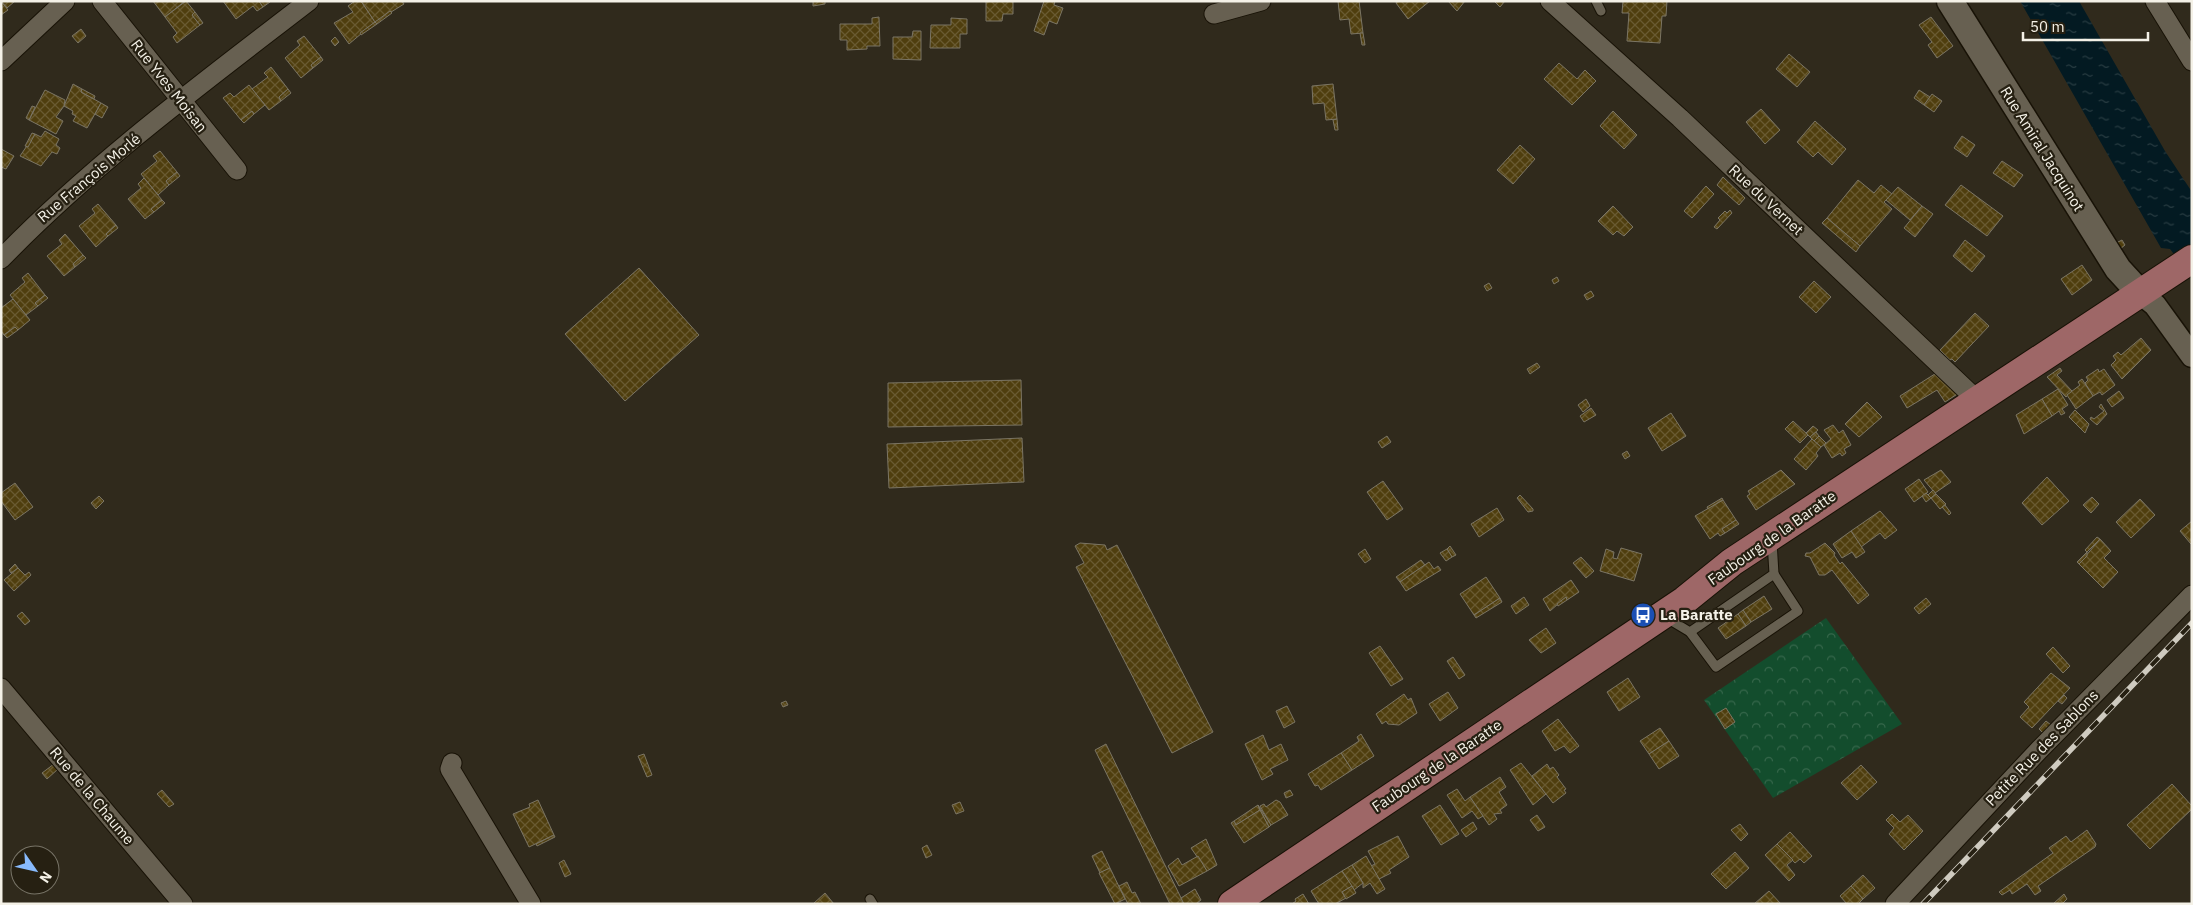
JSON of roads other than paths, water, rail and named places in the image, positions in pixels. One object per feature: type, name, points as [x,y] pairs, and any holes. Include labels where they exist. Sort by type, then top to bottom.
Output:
[{"type":"main road","name":"Rue Amiral Jacquinot","points":[[1950,1],[2118,270],[2140,293]]},
{"type":"main road","name":"Faubourg de la Baratte","points":[[1232,904],[1662,616],[1732,562],[2192,259]]},
{"type":"street","points":[[1,61],[65,1]]},
{"type":"street","name":"Rue Yves Moisan","points":[[102,1],[237,170]]},
{"type":"street","name":"Rue François Morlé","points":[[1,259],[36,223],[180,101],[309,1]]},
{"type":"street","points":[[1214,14],[1261,1]]},
{"type":"street","name":"Rue du Vernet","points":[[1550,1],[1680,118],[1978,401]]},
{"type":"street","points":[[2156,3],[2192,61]]},
{"type":"street","points":[[2140,293],[2155,305],[2192,356]]},
{"type":"street","name":"Petite Rue des Sablons","points":[[1895,904],[2039,750],[2192,595]]},
{"type":"street","name":"Rue de la Chaume","points":[[1,688],[183,904]]},
{"type":"street","points":[[452,763],[450,769],[531,904]]},
{"type":"lane","points":[[1596,1],[1601,11]]},
{"type":"lane","points":[[1662,616],[1690,632],[1716,667],[1798,611],[1774,574],[1772,536]]},
{"type":"lane","points":[[1690,632],[1774,574]]},
{"type":"water","points":[[2020,1],[2079,1],[2165,151],[2192,192],[2192,278],[2170,249],[2161,248]]},
{"type":"railway","points":[[1923,904],[2192,623]]},
{"type":"place","name":"La Baratte","points":[[1643,615]]}]
